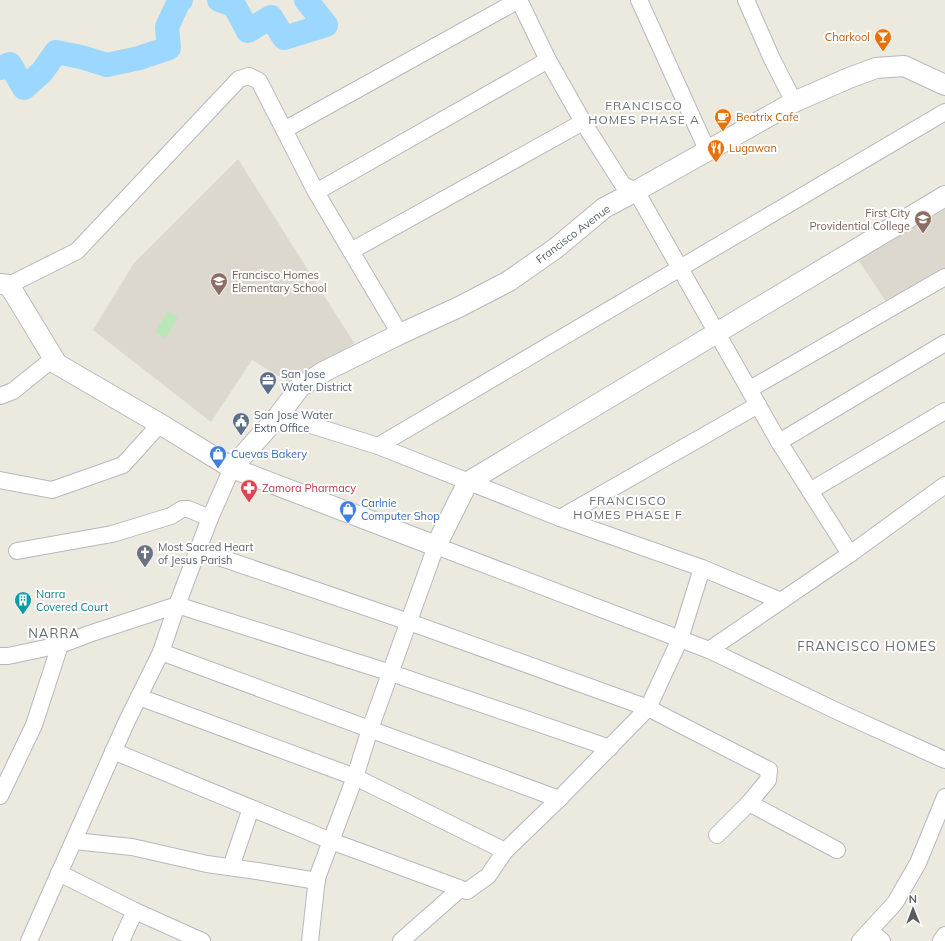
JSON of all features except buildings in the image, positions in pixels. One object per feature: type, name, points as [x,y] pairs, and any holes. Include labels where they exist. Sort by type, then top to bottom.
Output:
[{"type":"street","points":[[284,130],[519,0],[548,60],[583,122],[623,185],[636,191],[779,442],[850,554]]},
{"type":"street","points":[[639,0],[708,152]]},
{"type":"street","points":[[746,0],[772,59],[794,102]]},
{"type":"street","points":[[316,192],[548,60]]},
{"type":"street","name":"Francisco Avenue","points":[[232,468],[279,414],[300,387],[325,371],[459,307],[509,281],[556,248],[604,208],[708,152],[794,102],[876,68],[904,66],[945,85]]},
{"type":"street","points":[[400,334],[316,192],[259,81],[249,76],[239,79],[77,251],[5,285],[57,364],[232,468],[709,650],[841,713],[945,760]]},
{"type":"street","points":[[378,446],[945,112]]},
{"type":"street","points":[[351,251],[583,122]]},
{"type":"street","points":[[310,941],[317,881],[436,546],[468,482],[945,196]]},
{"type":"street","points":[[750,389],[945,277]]},
{"type":"street","points":[[779,442],[945,343]]},
{"type":"street","points":[[0,396],[13,391],[54,358]]},
{"type":"street","points":[[560,518],[758,405]]},
{"type":"street","points":[[810,491],[945,411]]},
{"type":"street","points":[[279,414],[378,446],[560,518],[702,568],[781,601]]},
{"type":"street","points":[[0,480],[52,490],[123,465],[160,424]]},
{"type":"street","points":[[29,941],[113,751],[161,652],[210,518],[232,468]]},
{"type":"street","points":[[709,650],[850,554],[945,485]]},
{"type":"street","points":[[18,551],[112,534],[161,520],[182,509],[188,509],[210,518]]},
{"type":"street","points":[[198,550],[409,622],[648,708],[768,770],[768,780],[749,803],[717,835]]},
{"type":"street","points":[[113,751],[331,841],[467,891],[488,876],[505,851],[610,748],[648,708],[680,639],[702,568]]},
{"type":"street","points":[[0,656],[8,656],[60,645],[177,605],[390,673],[610,748]]},
{"type":"street","points":[[0,796],[34,726],[60,645]]},
{"type":"street","points":[[161,652],[559,799]]},
{"type":"street","points":[[139,697],[355,777],[505,851]]},
{"type":"street","points":[[871,938],[895,903],[918,862],[945,797]]},
{"type":"street","points":[[749,803],[837,850]]},
{"type":"street","points":[[231,867],[251,808]]},
{"type":"street","points":[[74,840],[132,848],[207,864],[258,870],[317,881]]},
{"type":"street","points":[[59,873],[135,911],[202,941]]},
{"type":"street","points":[[401,941],[460,889]]},
{"type":"street","points":[[121,941],[135,911]]},
{"type":"street","points":[[941,941],[945,935]]},
{"type":"shaded area","name":"Francisco Homes Elementary School","points":[[238,159],[354,343],[293,385],[252,360],[211,422],[93,330],[134,263]]},
{"type":"shaded area","name":"First City Providential College","points":[[945,209],[945,270],[887,303],[857,258]]},
{"type":"green space","points":[[168,311],[178,317],[165,338],[155,332]]},
{"type":"waterway","points":[[0,68],[10,64],[24,88],[42,72],[56,52],[81,57],[107,65],[139,58],[169,48],[167,27],[179,1],[181,0]]},
{"type":"waterway","points":[[219,0],[234,5],[248,31],[271,17],[284,38],[326,25],[306,0]]},
{"type":"place","name":"Charkool","points":[[883,52]]},
{"type":"place","name":"Beatrix Cafe","points":[[723,132]]},
{"type":"place","name":"Lugawan","points":[[716,163]]},
{"type":"place","name":"First City Providential College","points":[[923,234]]},
{"type":"place","name":"Francisco Homes Elementary School","points":[[219,296]]},
{"type":"place","name":"San Jose Water District","points":[[268,395]]},
{"type":"place","name":"San Jose Water Extn Office","points":[[241,436]]},
{"type":"place","name":"Cuevas Bakery","points":[[218,469]]},
{"type":"place","name":"Zamora Pharmacy","points":[[249,503]]},
{"type":"place","name":"Carlnie Computer Shop","points":[[348,524]]},
{"type":"place","name":"Most Sacred Heart of Jesus Parish","points":[[145,568]]},
{"type":"place","name":"Narra Covered Court","points":[[23,615]]},
{"type":"district","name":"FRANCISCO HOMES PHASE A","points":[[644,113]]},
{"type":"district","name":"FRANCISCO HOMES PHASE F","points":[[628,508]]},
{"type":"district","name":"NARRA","points":[[54,633]]},
{"type":"district","name":"FRANCISCO HOMES","points":[[867,646]]}]
